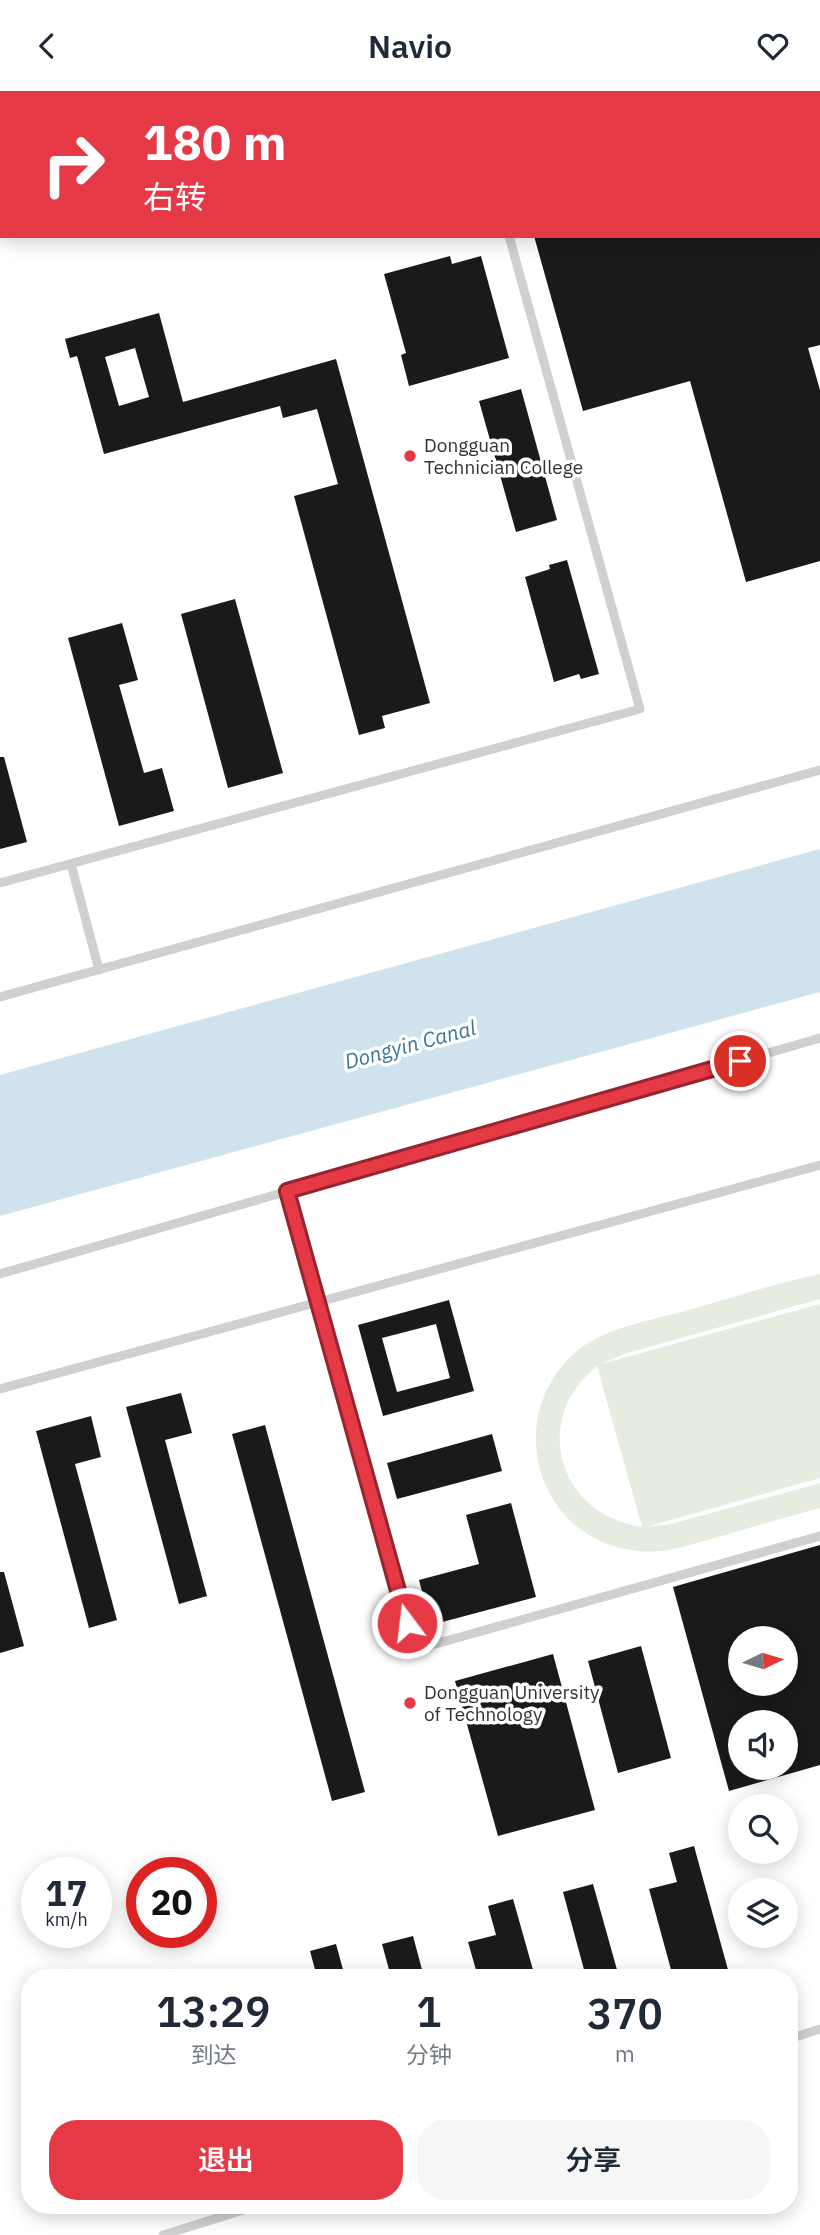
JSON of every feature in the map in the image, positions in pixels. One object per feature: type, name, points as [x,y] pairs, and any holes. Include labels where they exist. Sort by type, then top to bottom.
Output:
[{"type":"lane","points":[[0,883],[640,709],[510,238]]},
{"type":"lane","points":[[0,997],[820,770]]},
{"type":"lane","points":[[71,864],[99,970]]},
{"type":"lane","points":[[0,1274],[820,1038]]},
{"type":"lane","points":[[0,1389],[820,1164]]},
{"type":"lane","points":[[287,1191],[414,1650],[820,1536]]},
{"type":"lane","points":[[798,2036],[820,2029]]},
{"type":"lane","points":[[163,2235],[230,2214]]},
{"type":"shaded area","points":[[820,1274],[820,1299],[624,1354],[601,1364],[820,1304],[820,1478],[646,1527],[671,1524],[820,1483],[820,1508],[660,1551],[640,1551],[604,1543],[575,1525],[553,1500],[540,1470],[536,1437],[541,1404],[556,1374],[582,1347],[635,1324]],"holes":[[[597,1366],[642,1527],[613,1519],[590,1504],[573,1485],[563,1462],[560,1438],[564,1412],[576,1388]]]},
{"type":"water","name":"Dongyin Canal","points":[[820,849],[820,992],[0,1216],[0,1075]]},
{"type":"building","points":[[535,238],[820,238],[820,345],[808,348],[820,390],[820,561],[746,582],[690,381],[583,411]]},
{"type":"building","points":[[450,256],[452,264],[481,256],[509,358],[409,386],[401,355],[406,353],[384,274]]},
{"type":"building","points":[[159,313],[183,402],[336,359],[430,703],[382,716],[385,728],[359,735],[294,496],[338,484],[317,409],[283,418],[280,406],[104,454],[77,356],[70,358],[65,339]],"holes":[[[135,348],[149,397],[119,406],[105,357]]]},
{"type":"building","points":[[521,389],[557,520],[516,532],[479,401]]},
{"type":"building","points":[[567,560],[599,674],[581,679],[579,674],[554,682],[525,577],[550,569],[549,565]]},
{"type":"building","points":[[235,599],[283,773],[228,788],[181,614]]},
{"type":"building","points":[[122,623],[138,680],[119,685],[144,773],[162,768],[174,811],[119,826],[68,638]]},
{"type":"building","points":[[0,757],[4,757],[27,842],[0,849]]},
{"type":"building","points":[[449,1300],[474,1391],[383,1416],[358,1325]],"holes":[[[436,1324],[450,1378],[397,1392],[382,1338]]]},
{"type":"building","points":[[181,1393],[192,1433],[165,1440],[207,1596],[179,1604],[126,1407]]},
{"type":"building","points":[[91,1416],[101,1457],[75,1464],[117,1620],[89,1628],[36,1431]]},
{"type":"building","points":[[265,1425],[365,1792],[332,1801],[232,1434]]},
{"type":"building","points":[[492,1434],[502,1471],[397,1499],[387,1463]]},
{"type":"building","points":[[511,1503],[536,1597],[431,1625],[419,1580],[479,1564],[466,1515]]},
{"type":"building","points":[[820,1545],[820,1765],[798,1771],[798,1710],[728,1710],[728,1780],[768,1780],[729,1791],[673,1587]]},
{"type":"building","points":[[0,1572],[4,1572],[24,1646],[0,1653]]},
{"type":"building","points":[[641,1646],[671,1758],[618,1773],[588,1661]]},
{"type":"building","points":[[553,1654],[595,1810],[498,1836],[455,1681]]},
{"type":"building","points":[[694,1846],[728,1969],[671,1969],[649,1889],[677,1882],[669,1853]]},
{"type":"building","points":[[593,1884],[617,1969],[584,1969],[563,1892]]},
{"type":"building","points":[[513,1899],[533,1969],[476,1969],[468,1942],[496,1935],[488,1906]]},
{"type":"building","points":[[413,1936],[422,1969],[389,1969],[382,1944]]},
{"type":"building","points":[[336,1944],[343,1969],[315,1969],[310,1951]]},
{"type":"place","name":"Dongguan Technician College","points":[[410,456]]},
{"type":"place","name":"Dongguan University of Technology","points":[[410,1703]]},
{"type":"route","points":[[407,1623],[287,1191],[740,1061]]}]
